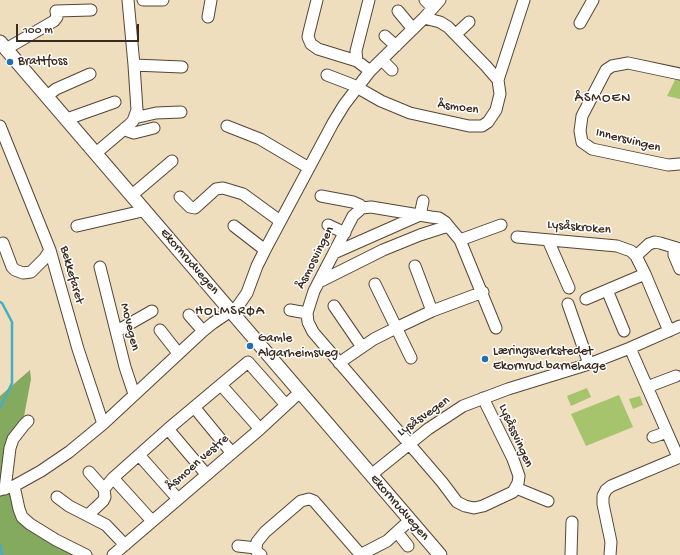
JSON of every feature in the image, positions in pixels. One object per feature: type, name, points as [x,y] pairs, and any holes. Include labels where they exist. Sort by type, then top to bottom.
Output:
[{"type":"main road","name":"Ekornrudvegen","points":[[3,46],[440,555]]},
{"type":"street","points":[[96,153],[125,128],[134,118],[137,103],[128,0]]},
{"type":"street","points":[[143,0],[163,0]]},
{"type":"street","points":[[208,17],[211,0]]},
{"type":"street","points":[[317,0],[309,32],[309,41],[311,44],[318,49],[357,61],[370,71]]},
{"type":"street","points":[[357,61],[353,44],[368,0]]},
{"type":"street","points":[[424,18],[440,22],[456,34],[498,80],[524,0]]},
{"type":"street","points":[[580,22],[593,0]]},
{"type":"street","points":[[6,488],[41,471],[69,452],[103,424],[203,331],[238,306],[247,293],[257,266],[280,221],[344,105],[370,71],[424,18],[433,3]]},
{"type":"street","points":[[3,46],[54,21],[56,11],[91,10]]},
{"type":"street","points":[[398,11],[413,29]]},
{"type":"street","points":[[456,34],[469,22]]},
{"type":"street","points":[[385,36],[396,46]]},
{"type":"street","points":[[382,60],[392,70]]},
{"type":"street","name":"Innersvingen","points":[[680,74],[628,63],[612,66],[606,70],[582,116],[580,131],[582,142],[592,149],[668,165],[680,164]]},
{"type":"street","points":[[134,65],[182,67]]},
{"type":"street","points":[[47,96],[56,89],[90,74]]},
{"type":"street","points":[[327,75],[345,81],[358,88]]},
{"type":"street","name":"Åsmoen","points":[[358,88],[381,101],[410,113],[482,126],[488,122],[496,110],[500,94],[498,80]]},
{"type":"street","points":[[66,119],[115,102]]},
{"type":"street","points":[[134,118],[156,113],[181,112]]},
{"type":"street","points":[[227,126],[260,139],[309,168]]},
{"type":"street","points":[[125,128],[134,133],[154,128]]},
{"type":"street","name":"Bekkefaret","points":[[2,133],[50,250],[78,349],[103,424]]},
{"type":"street","points":[[132,195],[172,161]]},
{"type":"street","points":[[180,197],[190,207],[195,208],[216,189],[223,188],[243,194],[280,221]]},
{"type":"street","points":[[321,196],[353,202],[360,205],[362,208],[371,207],[440,218],[460,240],[483,292],[496,328]]},
{"type":"street","points":[[420,215],[423,201]]},
{"type":"street","name":"Åsmosvingen","points":[[307,313],[319,282],[353,216],[362,208]]},
{"type":"street","points":[[77,226],[138,212],[144,209]]},
{"type":"street","points":[[334,253],[420,215]]},
{"type":"street","points":[[328,225],[345,233]]},
{"type":"street","points":[[460,240],[501,225]]},
{"type":"street","points":[[234,226],[265,250]]},
{"type":"street","points":[[319,282],[383,250],[420,235],[448,226]]},
{"type":"street","name":"Lysåskroken","points":[[517,237],[617,246],[631,251],[636,256]]},
{"type":"street","points":[[548,240],[569,288]]},
{"type":"street","points":[[669,331],[636,256],[649,244],[655,242],[677,248],[674,255],[680,269]]},
{"type":"street","points":[[3,243],[12,267],[23,273],[31,272],[45,258],[50,250]]},
{"type":"street","points":[[416,266],[432,311]]},
{"type":"street","name":"Movegen","points":[[100,267],[117,331],[120,368],[134,394]]},
{"type":"street","points":[[586,299],[644,274]]},
{"type":"street","points":[[375,284],[411,358]]},
{"type":"street","points":[[607,290],[624,331]]},
{"type":"street","points":[[339,363],[362,347],[396,328],[432,311],[483,292]]},
{"type":"street","points":[[568,304],[589,364]]},
{"type":"street","points":[[334,306],[362,347]]},
{"type":"street","points":[[290,310],[307,313],[310,329],[408,444]]},
{"type":"street","points":[[117,331],[152,311]]},
{"type":"street","points":[[189,315],[203,331]]},
{"type":"street","name":"Lysåsvegen","points":[[371,475],[408,444],[444,417],[463,406],[483,398],[589,364],[680,326]]},
{"type":"street","points":[[160,330],[178,353]]},
{"type":"street","points":[[610,555],[611,542],[603,504],[603,496],[606,490],[611,486],[679,457],[630,348]]},
{"type":"street","points":[[104,488],[168,428],[248,362],[286,405]]},
{"type":"street","points":[[647,387],[676,376]]},
{"type":"street","points":[[221,385],[260,429]]},
{"type":"street","name":"Åsmoen vestre","points":[[113,555],[231,452],[260,429],[300,392]]},
{"type":"street","name":"Lysåssvingen","points":[[408,444],[442,482],[457,502],[465,506],[479,508],[513,492],[518,483],[519,476],[483,398]]},
{"type":"street","points":[[194,407],[231,452]]},
{"type":"street","points":[[28,421],[13,439],[10,448],[6,488],[19,509],[22,517],[30,524],[86,555]]},
{"type":"street","points":[[168,428],[206,474]]},
{"type":"street","points":[[653,437],[667,432]]},
{"type":"street","points":[[139,454],[178,499]]},
{"type":"street","points":[[88,472],[104,488],[105,497],[103,501],[88,515]]},
{"type":"street","points":[[113,478],[152,521]]},
{"type":"street","points":[[516,488],[548,501]]},
{"type":"street","points":[[57,497],[69,506],[106,525],[125,545]]},
{"type":"street","points":[[238,546],[258,551],[257,542],[265,532],[301,501],[309,498],[314,501],[360,555],[378,546],[410,520]]},
{"type":"street","points":[[571,555],[572,522]]},
{"type":"street","points":[[397,532],[408,546]]},
{"type":"green space","points":[[676,78],[680,79],[680,99],[667,96]]},
{"type":"green space","points":[[30,370],[31,379],[22,427],[4,487],[17,488],[22,518],[93,555],[0,555],[0,396]]},
{"type":"green space","points":[[587,388],[591,397],[571,406],[567,396]]},
{"type":"green space","points":[[619,395],[633,427],[586,446],[571,414]]},
{"type":"green space","points":[[640,396],[643,405],[633,409],[629,399]]},
{"type":"waterway","points":[[0,302],[2,303],[12,322],[12,383],[0,408]]},
{"type":"waterway","points":[[0,545],[2,555]]},
{"type":"place","name":"Brattfoss","points":[[10,62]]},
{"type":"place","name":"Gamle Algarheimsveg","points":[[250,346]]},
{"type":"place","name":"Læringsverkstedet Ekornrud barnehage","points":[[485,359]]},
{"type":"district","name":"ÅSMOEN","points":[[603,99]]},
{"type":"district","name":"HOLMSRØA","points":[[230,312]]}]
